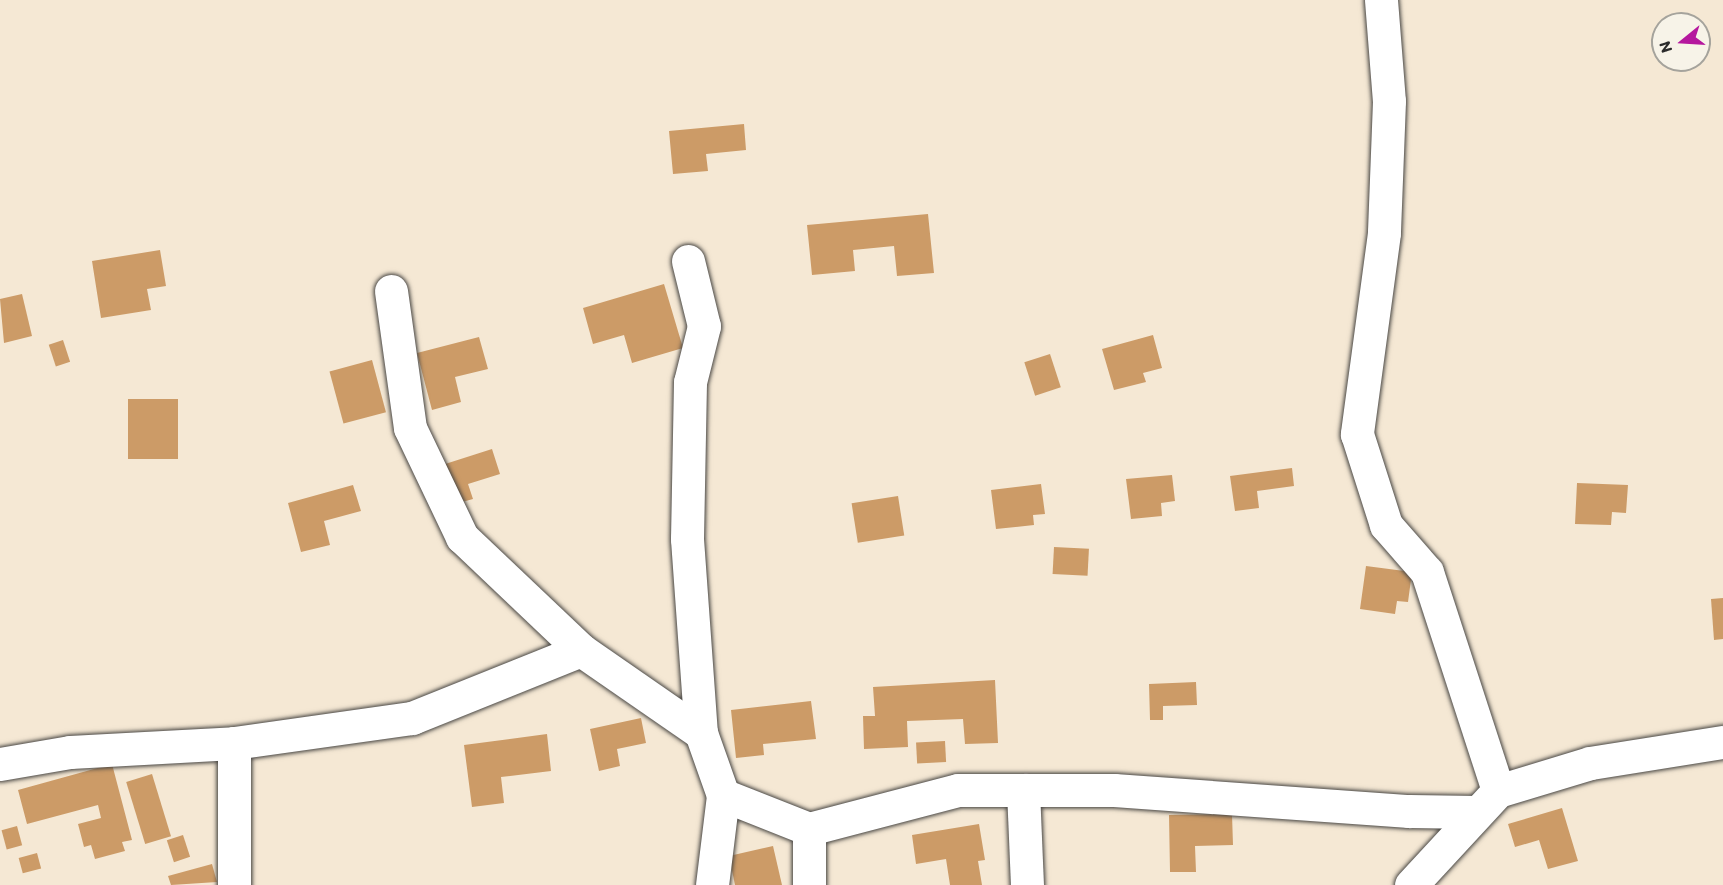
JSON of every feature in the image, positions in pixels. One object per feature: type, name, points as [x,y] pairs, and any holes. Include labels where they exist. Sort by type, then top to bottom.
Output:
[{"type":"street","points":[[1381,0],[1389,101],[1384,233],[1357,434],[1386,525],[1427,572],[1488,801]]},
{"type":"street","points":[[688,261],[704,326],[690,382],[687,539],[701,733],[723,795],[712,885]]},
{"type":"street","points":[[391,291],[410,428],[462,537],[581,650],[701,733]]},
{"type":"street","points":[[0,764],[70,752],[234,743],[412,718],[581,650]]},
{"type":"street","points":[[723,795],[809,829],[958,790],[1114,790],[1409,811],[1488,801],[1590,763],[1723,742]]},
{"type":"street","points":[[234,743],[234,885]]},
{"type":"street","points":[[1023,790],[1028,885]]},
{"type":"street","points":[[1411,885],[1488,801]]},
{"type":"street","points":[[809,829],[809,885]]},
{"type":"building","points":[[744,124],[746,150],[706,154],[708,171],[673,174],[669,131]]},
{"type":"building","points":[[928,214],[934,273],[897,276],[894,246],[853,250],[855,271],[812,275],[807,225]]},
{"type":"building","points":[[160,250],[166,286],[147,289],[151,310],[101,318],[92,261]]},
{"type":"building","points":[[664,284],[683,348],[632,363],[624,335],[593,344],[583,308]]},
{"type":"building","points":[[22,294],[32,336],[4,343],[0,299]]},
{"type":"building","points":[[1153,335],[1162,368],[1143,373],[1146,382],[1114,390],[1102,349]]},
{"type":"building","points":[[479,337],[488,369],[455,377],[461,402],[432,410],[417,353]]},
{"type":"building","points":[[63,340],[70,362],[56,367],[49,345]]},
{"type":"building","points":[[1050,354],[1061,387],[1035,396],[1024,362]]},
{"type":"building","points":[[372,360],[386,412],[343,424],[329,371]]},
{"type":"building","points":[[128,399],[178,399],[178,459],[128,459]]},
{"type":"building","points":[[492,449],[500,474],[468,484],[473,499],[455,504],[442,465]]},
{"type":"building","points":[[1292,468],[1294,486],[1257,491],[1259,508],[1235,511],[1230,476]]},
{"type":"building","points":[[1172,475],[1175,501],[1161,503],[1162,516],[1131,519],[1126,479]]},
{"type":"building","points":[[1577,483],[1628,485],[1626,513],[1612,512],[1611,525],[1575,524]]},
{"type":"building","points":[[1041,484],[1045,514],[1033,515],[1034,525],[996,529],[991,490]]},
{"type":"building","points":[[353,485],[361,511],[324,521],[330,545],[301,552],[288,503]]},
{"type":"building","points":[[898,496],[904,536],[858,543],[852,503]]},
{"type":"building","points":[[1054,547],[1089,549],[1088,576],[1053,574]]},
{"type":"building","points":[[1366,566],[1412,572],[1408,602],[1397,601],[1395,614],[1360,609]]},
{"type":"building","points":[[1723,598],[1723,639],[1714,640],[1711,599]]},
{"type":"building","points":[[995,680],[998,743],[965,744],[963,719],[907,721],[908,747],[864,749],[863,716],[875,716],[873,687]]},
{"type":"building","points":[[1196,682],[1197,705],[1163,706],[1163,720],[1150,720],[1149,684]]},
{"type":"building","points":[[811,701],[816,739],[763,744],[764,755],[736,758],[731,710]]},
{"type":"building","points":[[641,718],[646,743],[617,749],[620,766],[599,771],[590,729]]},
{"type":"building","points":[[547,734],[551,771],[501,777],[504,803],[472,807],[464,745]]},
{"type":"building","points":[[945,741],[946,762],[917,763],[916,743]]},
{"type":"building","points":[[112,764],[132,840],[122,842],[125,851],[95,859],[91,845],[84,847],[78,824],[101,818],[98,805],[27,824],[18,790]]},
{"type":"building","points":[[152,774],[171,836],[145,844],[126,782]]},
{"type":"building","points":[[1562,808],[1578,861],[1548,869],[1539,840],[1515,847],[1508,824]]},
{"type":"building","points":[[1232,814],[1233,845],[1195,846],[1196,872],[1170,872],[1169,815]]},
{"type":"building","points":[[979,824],[985,860],[978,861],[982,885],[950,885],[946,859],[916,864],[912,835]]},
{"type":"building","points":[[17,826],[22,845],[7,849],[2,830]]},
{"type":"building","points":[[183,835],[190,857],[174,862],[167,840]]},
{"type":"building","points":[[773,846],[782,885],[735,885],[729,856]]},
{"type":"building","points":[[37,853],[41,868],[23,873],[19,858]]},
{"type":"building","points":[[212,864],[217,882],[171,885],[168,876]]}]
